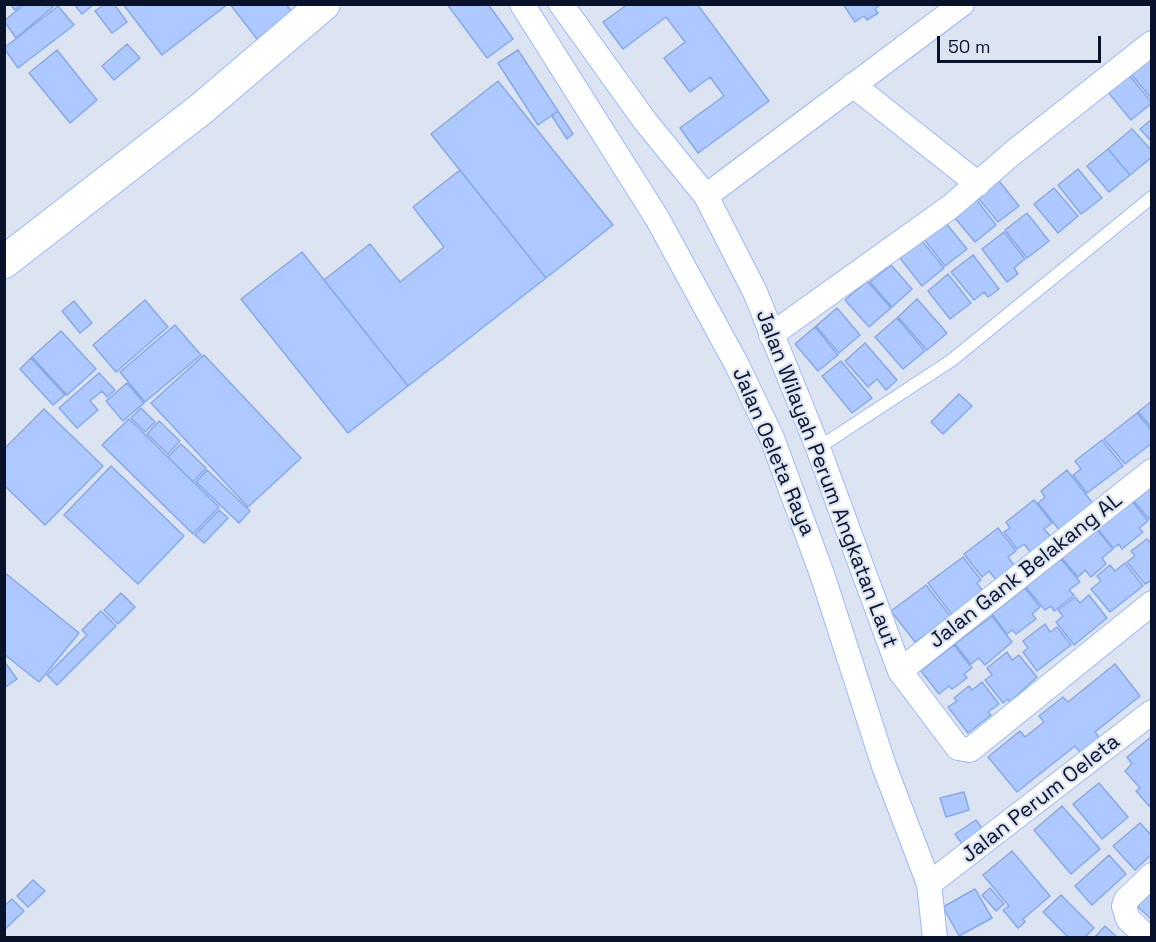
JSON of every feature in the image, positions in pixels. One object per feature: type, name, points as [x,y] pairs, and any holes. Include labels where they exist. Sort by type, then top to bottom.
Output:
[{"type":"street","points":[[4,262],[201,109],[324,4]]},
{"type":"street","name":"Jalan Oeleta Raya","points":[[522,4],[657,218],[738,365],[767,428],[794,493],[884,766],[929,884],[935,938]]},
{"type":"street","points":[[706,196],[962,4]]},
{"type":"street","name":"Jalan Wilayah Perum Angkatan Laut","points":[[565,6],[645,121],[706,196],[755,292],[818,448],[900,671],[958,748],[970,750],[1152,603]]},
{"type":"street","points":[[771,335],[978,184],[1014,152],[1152,43]]},
{"type":"street","points":[[853,85],[978,184]]},
{"type":"street","name":"Jalan Gank Belakang AL","points":[[900,671],[1152,471]]},
{"type":"street","name":"Jalan Perum Oeleta","points":[[929,884],[1152,712]]},
{"type":"street","points":[[1148,938],[1128,919],[1124,906],[1126,900],[1152,875]]},
{"type":"lane","points":[[818,448],[952,360],[1152,197]]},
{"type":"building","points":[[10,4],[22,4],[15,10]]},
{"type":"building","points":[[25,4],[54,6],[16,38],[4,21]]},
{"type":"building","points":[[74,4],[94,4],[82,14]]},
{"type":"building","points":[[105,4],[114,4],[127,22],[112,33],[95,11]]},
{"type":"building","points":[[123,4],[228,4],[162,55]]},
{"type":"building","points":[[230,4],[286,4],[295,16],[260,43]]},
{"type":"building","points":[[447,4],[488,4],[513,39],[487,58]]},
{"type":"building","points":[[628,4],[697,4],[769,101],[698,153],[680,128],[724,96],[710,77],[690,92],[664,58],[685,42],[666,17],[623,49],[603,22]]},
{"type":"building","points":[[843,4],[881,4],[875,9],[878,13],[867,20],[864,16],[855,22]]},
{"type":"building","points":[[58,6],[74,25],[18,68],[4,48]]},
{"type":"building","points":[[127,44],[140,58],[114,80],[102,66]]},
{"type":"building","points":[[57,50],[97,100],[70,123],[29,73]]},
{"type":"building","points":[[518,50],[558,111],[538,125],[498,63]]},
{"type":"building","points":[[1152,58],[1152,99],[1131,74]]},
{"type":"building","points":[[1129,75],[1152,103],[1131,120],[1108,92]]},
{"type":"building","points":[[498,81],[613,225],[546,278],[431,134]]},
{"type":"building","points":[[558,111],[573,134],[567,139],[552,116]]},
{"type":"building","points":[[1152,119],[1152,142],[1140,129]]},
{"type":"building","points":[[1132,129],[1152,151],[1152,157],[1130,175],[1108,149]]},
{"type":"building","points":[[1108,149],[1130,175],[1109,192],[1087,166]]},
{"type":"building","points":[[1078,169],[1102,198],[1081,214],[1058,185]]},
{"type":"building","points":[[460,170],[546,278],[408,386],[324,280],[370,244],[400,282],[444,247],[413,207]]},
{"type":"building","points":[[995,176],[1019,206],[998,222],[974,193]]},
{"type":"building","points":[[1054,188],[1078,216],[1058,233],[1034,204]]},
{"type":"building","points":[[972,194],[996,225],[975,242],[955,218],[960,215],[955,208]]},
{"type":"building","points":[[1027,213],[1049,241],[1027,258],[1005,230]]},
{"type":"building","points":[[945,222],[967,249],[945,266],[924,239]]},
{"type":"building","points":[[1004,232],[1025,259],[1014,268],[1018,274],[1007,282],[982,249]]},
{"type":"building","points":[[922,241],[944,268],[922,286],[900,258]]},
{"type":"building","points":[[302,252],[408,386],[348,433],[241,299]]},
{"type":"building","points":[[973,255],[999,289],[988,297],[984,292],[974,300],[951,272]]},
{"type":"building","points":[[891,265],[912,289],[892,307],[870,282]]},
{"type":"building","points":[[948,274],[971,303],[950,319],[928,291]]},
{"type":"building","points":[[867,281],[891,308],[869,327],[845,300]]},
{"type":"building","points":[[917,299],[947,333],[927,350],[898,317]]},
{"type":"building","points":[[145,300],[168,327],[116,372],[93,345]]},
{"type":"building","points":[[74,301],[92,323],[80,333],[62,311]]},
{"type":"building","points":[[837,308],[860,335],[839,353],[816,326]]},
{"type":"building","points":[[897,318],[925,351],[903,369],[875,337]]},
{"type":"building","points":[[175,325],[201,355],[145,402],[120,372]]},
{"type":"building","points":[[815,327],[838,355],[818,371],[795,344]]},
{"type":"building","points":[[61,331],[96,369],[67,395],[32,357]]},
{"type":"building","points":[[865,343],[897,380],[886,390],[877,379],[868,387],[845,361]]},
{"type":"building","points":[[204,355],[301,458],[248,507],[151,403]]},
{"type":"building","points":[[31,358],[65,395],[53,405],[20,369]]},
{"type":"building","points":[[841,361],[872,398],[852,413],[822,376]]},
{"type":"building","points":[[99,373],[115,390],[107,397],[102,391],[90,401],[98,410],[77,428],[59,408]]},
{"type":"building","points":[[127,383],[144,403],[123,421],[106,401]]},
{"type":"building","points":[[959,394],[972,406],[943,434],[931,422]]},
{"type":"building","points":[[1152,401],[1152,428],[1138,412]]},
{"type":"building","points":[[141,408],[155,422],[145,432],[131,418]]},
{"type":"building","points":[[44,409],[103,466],[45,525],[4,485],[4,449]]},
{"type":"building","points":[[1137,413],[1152,431],[1152,443],[1125,464],[1104,439]]},
{"type":"building","points":[[129,419],[219,507],[193,534],[102,445]]},
{"type":"building","points":[[159,421],[180,441],[168,454],[147,434]]},
{"type":"building","points":[[1102,440],[1123,466],[1087,493],[1073,475],[1081,469],[1075,461]]},
{"type":"building","points":[[181,444],[206,468],[193,482],[168,457]]},
{"type":"building","points":[[111,466],[184,536],[138,584],[64,515]]},
{"type":"building","points":[[207,470],[250,511],[239,523],[196,482]]},
{"type":"building","points":[[1067,470],[1094,505],[1060,531],[1038,503],[1045,497],[1041,491]]},
{"type":"building","points":[[1152,484],[1152,517],[1149,519],[1133,500]]},
{"type":"building","points":[[1034,500],[1052,523],[1044,529],[1052,538],[1031,553],[1024,544],[1017,549],[1004,532],[1010,528],[1006,522]]},
{"type":"building","points":[[1132,501],[1148,521],[1139,528],[1143,532],[1122,549],[1119,544],[1113,548],[1098,529]]},
{"type":"building","points":[[219,510],[228,518],[204,543],[195,535]]},
{"type":"building","points":[[998,528],[1016,551],[1008,557],[1016,568],[997,581],[989,571],[982,577],[964,554]]},
{"type":"building","points":[[1097,530],[1113,549],[1102,558],[1106,564],[1091,577],[1085,570],[1078,577],[1062,558]]},
{"type":"building","points":[[1147,539],[1152,544],[1152,580],[1145,584],[1127,562],[1135,556],[1131,551]]},
{"type":"building","points":[[963,557],[981,580],[977,583],[984,593],[953,616],[928,583]]},
{"type":"building","points":[[1061,559],[1080,582],[1069,590],[1074,595],[1054,611],[1051,606],[1045,610],[1026,587]]},
{"type":"building","points":[[1125,563],[1143,586],[1110,612],[1091,589],[1101,581],[1097,576],[1110,565],[1115,571]]},
{"type":"building","points":[[4,572],[79,633],[39,682],[4,654]]},
{"type":"building","points":[[926,585],[950,616],[936,627],[939,630],[928,638],[925,635],[915,642],[891,611]]},
{"type":"building","points":[[1025,588],[1040,607],[1032,614],[1036,619],[1016,634],[1012,630],[1007,634],[992,614]]},
{"type":"building","points":[[121,593],[135,607],[118,624],[104,610]]},
{"type":"building","points":[[1089,595],[1107,618],[1074,645],[1056,622],[1063,616],[1058,610],[1075,597],[1080,603]]},
{"type":"building","points":[[101,611],[116,626],[57,685],[47,675],[87,635],[82,630]]},
{"type":"building","points":[[992,616],[1012,642],[985,665],[979,658],[971,664],[955,644]]},
{"type":"building","points":[[1045,624],[1050,632],[1057,627],[1071,645],[1037,671],[1023,652],[1028,648],[1023,641]]},
{"type":"building","points":[[954,645],[972,668],[964,674],[967,678],[952,689],[949,686],[939,694],[921,671]]},
{"type":"building","points":[[1007,652],[1012,660],[1019,655],[1037,677],[1010,702],[1008,699],[1003,703],[985,680],[992,675],[987,668]]},
{"type":"building","points":[[4,661],[17,679],[4,688]]},
{"type":"building","points":[[1115,664],[1140,696],[1095,732],[1104,743],[1085,758],[1075,746],[1017,792],[988,757],[1020,731],[1025,737],[1044,722],[1039,716],[1063,697],[1068,702]]},
{"type":"building","points":[[982,682],[999,704],[988,712],[991,715],[968,733],[948,707],[957,701],[954,698],[969,686],[972,690]]},
{"type":"building","points":[[1152,736],[1152,804],[1149,806],[1136,791],[1140,788],[1125,771],[1132,764],[1127,757]]},
{"type":"building","points":[[1099,783],[1128,817],[1102,839],[1073,804]]},
{"type":"building","points":[[964,792],[969,810],[946,817],[940,798]]},
{"type":"building","points":[[1062,806],[1100,849],[1071,874],[1034,830]]},
{"type":"building","points":[[976,820],[987,835],[966,849],[955,834]]},
{"type":"building","points":[[1140,823],[1152,836],[1152,854],[1135,870],[1113,846]]},
{"type":"building","points":[[1012,851],[1050,896],[1023,919],[1025,922],[1018,928],[1003,910],[1009,906],[983,875]]},
{"type":"building","points":[[1109,855],[1126,874],[1092,905],[1075,886]]},
{"type":"building","points":[[33,880],[45,891],[28,907],[17,896]]},
{"type":"building","points":[[990,888],[1004,904],[996,911],[982,895]]},
{"type":"building","points":[[975,889],[992,918],[959,936],[943,907]]},
{"type":"building","points":[[1152,889],[1152,920],[1136,905]]},
{"type":"building","points":[[1061,895],[1094,928],[1084,938],[1069,938],[1043,912]]},
{"type":"building","points":[[12,899],[24,911],[4,930],[4,906]]},
{"type":"building","points":[[1105,926],[1118,938],[1094,938]]}]
